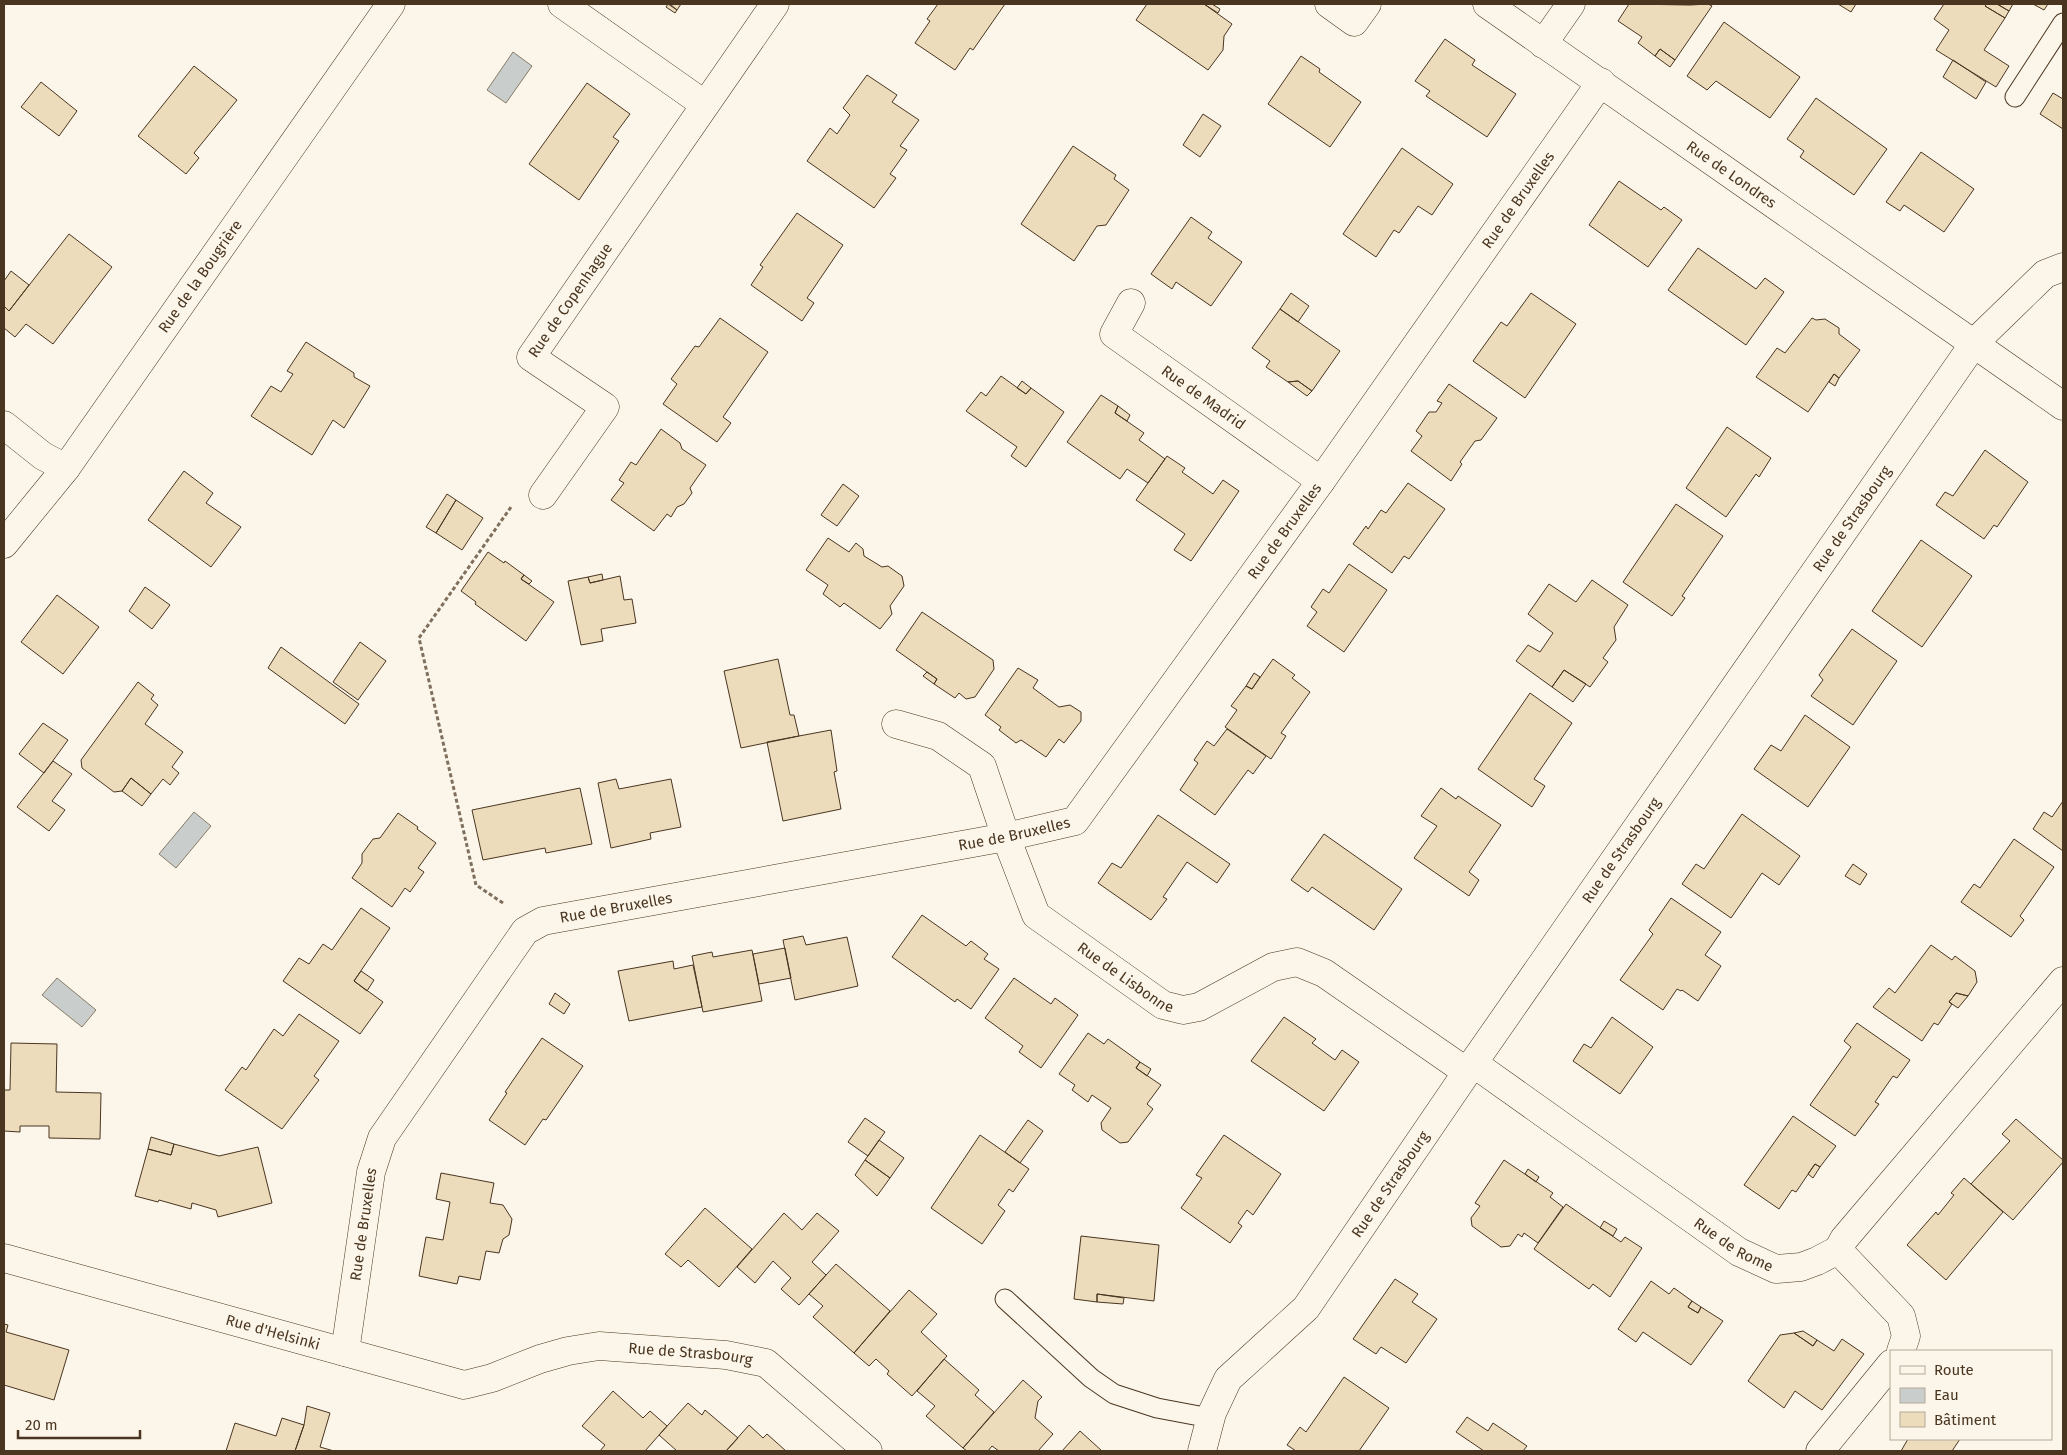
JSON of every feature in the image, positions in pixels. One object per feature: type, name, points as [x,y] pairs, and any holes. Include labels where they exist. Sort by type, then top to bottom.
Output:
[{"type":"street","name":"Rue de la Bougrière","points":[[4,544],[66,468],[391,4]]},
{"type":"street","points":[[562,4],[704,104]]},
{"type":"street","name":"Rue de Copenhague","points":[[543,496],[605,407],[531,357],[774,4]]},
{"type":"street","points":[[1329,4],[1354,22],[1367,4]]},
{"type":"street","name":"Rue de Londres","points":[[1487,4],[1975,342]]},
{"type":"street","points":[[1543,44],[1571,4]]},
{"type":"street","name":"Rue de Bruxelles","points":[[345,1352],[372,1172],[382,1138],[525,931],[543,921],[1006,836],[1075,821],[1321,481],[1601,82]]},
{"type":"street","name":"Rue de Strasbourg","points":[[1202,1451],[1210,1418],[1228,1379],[1306,1308],[1470,1068],[1975,342],[2045,274],[2063,267]]},
{"type":"street","name":"Rue de Madrid","points":[[1131,303],[1114,334],[1321,481]]},
{"type":"street","points":[[1975,342],[2063,406]]},
{"type":"street","points":[[4,425],[43,456],[66,468]]},
{"type":"street","name":"Rue de Lisbonne","points":[[896,724],[938,736],[982,766],[1036,915],[1163,1005],[1183,1010],[1199,1007],[1272,967],[1297,962],[1324,973],[1470,1068]]},
{"type":"street","name":"Rue de Rome","points":[[1470,1068],[1739,1252],[1776,1269],[1809,1264],[1838,1250],[1844,1239],[2063,981]]},
{"type":"street","points":[[1838,1250],[1901,1316],[1906,1336],[1901,1350]]},
{"type":"street","name":"Rue d'Helsinki","points":[[4,1258],[464,1385],[492,1378],[540,1359]]},
{"type":"street","name":"Rue de Strasbourg","points":[[540,1359],[568,1351],[598,1346],[726,1356],[766,1363],[868,1451]]},
{"type":"street","points":[[1820,1451],[1890,1365]]},
{"type":"lane","points":[[2015,97],[2063,23]]},
{"type":"lane","points":[[1005,1299],[1091,1378],[1114,1394],[1157,1408],[1210,1418]]},
{"type":"path","points":[[534,925],[476,885],[419,638],[523,489],[543,496]]},
{"type":"water","points":[[513,52],[532,66],[506,103],[487,90]]},
{"type":"water","points":[[194,812],[211,826],[176,868],[159,854]]},
{"type":"water","points":[[57,978],[96,1010],[82,1027],[42,995]]},
{"type":"building","points":[[668,4],[677,10],[675,13],[666,7]]},
{"type":"building","points":[[670,4],[681,4],[677,10]]},
{"type":"building","points":[[938,4],[1005,4],[973,50],[970,48],[955,70],[915,43],[930,21],[927,19]]},
{"type":"building","points":[[1147,4],[1204,4],[1232,24],[1224,36],[1223,50],[1208,70],[1136,20]]},
{"type":"building","points":[[1204,4],[1212,4],[1220,9],[1218,13]]},
{"type":"building","points":[[1629,4],[1708,4],[1712,6],[1675,60],[1660,49],[1655,56],[1638,43],[1642,37],[1618,21]]},
{"type":"building","points":[[1838,4],[1856,4],[1851,12]]},
{"type":"building","points":[[1944,4],[1987,4],[1985,6],[2005,18],[1984,50],[2009,66],[1996,87],[1936,50],[1949,30],[1934,19]]},
{"type":"building","points":[[1987,4],[1997,4],[2009,11],[2005,18],[1985,6]]},
{"type":"building","points":[[1997,4],[2013,4],[2009,11]]},
{"type":"building","points":[[2033,4],[2048,4],[2044,10]]},
{"type":"building","points":[[1724,22],[1800,77],[1770,118],[1716,81],[1707,90],[1687,76]]},
{"type":"building","points":[[1445,39],[1475,60],[1472,65],[1516,94],[1487,137],[1426,96],[1430,91],[1415,81]]},
{"type":"building","points":[[1660,49],[1675,60],[1670,67],[1655,56]]},
{"type":"building","points":[[1301,56],[1320,69],[1319,72],[1361,102],[1330,147],[1268,104]]},
{"type":"building","points":[[1953,60],[1986,82],[1976,99],[1943,77]]},
{"type":"building","points":[[194,66],[237,100],[194,153],[199,158],[186,174],[138,136]]},
{"type":"building","points":[[867,75],[897,95],[892,102],[919,120],[900,146],[907,150],[890,174],[896,178],[874,208],[807,161],[830,128],[837,134],[850,115],[843,108]]},
{"type":"building","points":[[41,82],[77,111],[59,136],[21,107]]},
{"type":"building","points":[[587,83],[630,114],[613,137],[619,141],[579,200],[529,164]]},
{"type":"building","points":[[2053,93],[2063,99],[2063,129],[2040,114]]},
{"type":"building","points":[[1816,98],[1887,149],[1854,195],[1800,157],[1804,151],[1787,139]]},
{"type":"building","points":[[1203,114],[1221,126],[1200,157],[1183,145]]},
{"type":"building","points":[[1073,146],[1116,175],[1114,179],[1129,190],[1106,225],[1097,226],[1074,261],[1021,224]]},
{"type":"building","points":[[1402,148],[1453,184],[1432,215],[1418,206],[1399,233],[1394,230],[1376,257],[1343,234]]},
{"type":"building","points":[[1921,152],[1974,189],[1944,232],[1904,205],[1900,211],[1886,202]]},
{"type":"building","points":[[1619,181],[1661,210],[1664,207],[1682,220],[1648,267],[1589,225]]},
{"type":"building","points":[[797,213],[843,245],[807,298],[814,303],[802,321],[751,285],[763,267],[760,265]]},
{"type":"building","points":[[1191,217],[1212,232],[1208,238],[1242,262],[1211,306],[1176,282],[1172,289],[1151,274]]},
{"type":"building","points":[[69,234],[112,267],[53,344],[26,324],[15,337],[4,328],[4,306],[9,311]]},
{"type":"building","points":[[1698,248],[1756,289],[1765,278],[1784,292],[1746,345],[1668,290]]},
{"type":"building","points":[[11,271],[29,285],[9,311],[4,306],[4,281]]},
{"type":"building","points":[[1291,293],[1309,306],[1298,322],[1280,309]]},
{"type":"building","points":[[1531,293],[1576,324],[1525,398],[1473,361],[1501,322],[1507,326]]},
{"type":"building","points":[[1280,309],[1340,351],[1312,391],[1298,381],[1288,382],[1266,367],[1270,361],[1252,348]]},
{"type":"building","points":[[720,318],[768,352],[723,417],[731,423],[717,442],[663,404],[677,384],[671,379],[695,346],[699,347]]},
{"type":"building","points":[[1812,318],[1816,320],[1825,319],[1839,328],[1839,334],[1860,350],[1839,378],[1834,374],[1808,412],[1756,377],[1777,348],[1785,353]]},
{"type":"building","points":[[306,342],[354,373],[354,377],[370,386],[344,428],[333,420],[312,455],[251,416],[271,386],[281,392],[293,374],[287,371]]},
{"type":"building","points":[[1834,374],[1839,378],[1835,386],[1829,382]]},
{"type":"building","points":[[1001,376],[1026,394],[1031,388],[1064,412],[1026,467],[1011,456],[1017,447],[966,411],[981,392],[986,396]]},
{"type":"building","points":[[1022,381],[1031,388],[1026,394],[1017,388]]},
{"type":"building","points":[[1298,381],[1312,391],[1307,396],[1288,382]]},
{"type":"building","points":[[1449,384],[1497,418],[1481,440],[1475,441],[1460,462],[1462,464],[1451,481],[1411,451],[1422,436],[1416,431],[1429,412],[1436,412],[1442,403],[1437,401]]},
{"type":"building","points":[[1101,395],[1118,406],[1115,413],[1144,433],[1139,440],[1165,459],[1148,483],[1127,469],[1120,479],[1067,442]]},
{"type":"building","points":[[1118,406],[1130,415],[1127,421],[1115,413]]},
{"type":"building","points":[[1727,427],[1771,458],[1759,477],[1756,474],[1726,517],[1686,488]]},
{"type":"building","points":[[661,429],[680,443],[682,449],[706,465],[690,488],[692,493],[684,504],[677,507],[671,517],[667,514],[654,531],[611,500],[624,483],[619,480],[631,462],[636,465]]},
{"type":"building","points":[[1985,450],[2028,482],[1997,527],[1994,525],[1984,539],[1936,505],[1945,492],[1953,496]]},
{"type":"building","points":[[1167,456],[1185,468],[1182,472],[1213,494],[1223,480],[1239,491],[1191,561],[1174,550],[1185,534],[1136,500]]},
{"type":"building","points":[[184,471],[213,493],[206,503],[241,527],[211,567],[148,520]]},
{"type":"building","points":[[1408,483],[1445,509],[1409,559],[1404,556],[1392,573],[1353,544],[1366,526],[1368,529],[1381,510],[1386,513]]},
{"type":"building","points":[[843,484],[859,496],[837,526],[821,515]]},
{"type":"building","points":[[447,494],[456,500],[436,533],[426,527]]},
{"type":"building","points":[[456,500],[483,518],[462,550],[436,533]]},
{"type":"building","points":[[1676,504],[1723,536],[1682,596],[1685,598],[1672,616],[1623,582]]},
{"type":"building","points":[[828,538],[849,552],[856,543],[863,549],[864,556],[882,567],[888,566],[902,576],[904,586],[890,606],[892,614],[880,629],[844,603],[840,607],[823,594],[828,585],[806,570]]},
{"type":"building","points":[[1921,540],[1972,576],[1922,647],[1872,611]]},
{"type":"building","points":[[488,552],[504,563],[505,561],[524,575],[521,579],[554,602],[526,641],[475,604],[476,602],[461,591]]},
{"type":"building","points":[[1349,564],[1387,590],[1344,652],[1307,626],[1317,612],[1311,607],[1323,589],[1329,593]]},
{"type":"building","points":[[602,574],[603,580],[590,583],[588,577]]},
{"type":"building","points":[[524,575],[532,581],[529,584],[521,579]]},
{"type":"building","points":[[620,576],[624,600],[632,599],[636,623],[601,629],[603,641],[581,645],[568,581],[588,577],[590,583]]},
{"type":"building","points":[[1592,580],[1628,605],[1614,627],[1616,640],[1603,658],[1608,662],[1590,687],[1564,670],[1552,687],[1516,661],[1528,645],[1540,652],[1553,633],[1528,614],[1549,584],[1576,602]]},
{"type":"building","points":[[145,587],[170,605],[152,629],[129,611]]},
{"type":"building","points":[[57,595],[99,627],[63,674],[21,642]]},
{"type":"building","points":[[922,612],[993,660],[994,669],[975,697],[966,699],[959,693],[955,698],[934,684],[937,679],[896,650]]},
{"type":"building","points":[[1852,629],[1897,661],[1853,725],[1811,696],[1823,680],[1819,675]]},
{"type":"building","points":[[360,642],[386,661],[358,700],[333,682]]},
{"type":"building","points":[[281,647],[359,704],[345,724],[268,668]]},
{"type":"building","points":[[778,659],[790,715],[794,715],[799,736],[741,748],[724,671]]},
{"type":"building","points":[[1273,659],[1295,675],[1292,678],[1310,692],[1281,733],[1286,736],[1271,759],[1225,727],[1237,710],[1231,706],[1246,686],[1252,689]]},
{"type":"building","points":[[1018,668],[1038,680],[1033,688],[1059,707],[1070,705],[1081,712],[1081,721],[1064,743],[1059,739],[1046,757],[1021,740],[1016,743],[999,730],[1001,727],[985,715]]},
{"type":"building","points":[[1564,670],[1586,684],[1573,702],[1552,687]]},
{"type":"building","points":[[927,672],[937,679],[934,684],[923,676]]},
{"type":"building","points":[[1254,673],[1260,677],[1252,689],[1246,686]]},
{"type":"building","points":[[138,682],[154,695],[151,699],[158,705],[145,724],[183,752],[172,767],[179,773],[170,785],[163,779],[151,794],[131,778],[122,791],[114,792],[82,768],[81,760]]},
{"type":"building","points":[[1530,693],[1572,723],[1534,779],[1545,786],[1532,807],[1478,769]]},
{"type":"building","points":[[1805,715],[1850,747],[1808,807],[1754,769],[1771,745],[1781,751]]},
{"type":"building","points":[[43,723],[68,740],[44,773],[19,754]]},
{"type":"building","points":[[1227,729],[1266,756],[1253,774],[1248,770],[1215,815],[1180,790],[1198,763],[1194,760],[1207,741],[1214,746]]},
{"type":"building","points":[[831,730],[837,771],[834,772],[841,809],[783,821],[767,742]]},
{"type":"building","points":[[53,761],[72,774],[52,801],[65,810],[49,831],[17,807]]},
{"type":"building","points":[[131,778],[151,794],[142,806],[122,791]]},
{"type":"building","points":[[616,779],[619,789],[671,779],[681,827],[650,833],[651,839],[611,848],[598,783]]},
{"type":"building","points":[[580,788],[592,844],[546,853],[545,848],[483,860],[472,810]]},
{"type":"building","points":[[1441,788],[1456,799],[1458,796],[1501,825],[1469,872],[1479,880],[1469,896],[1414,858],[1437,826],[1421,816]]},
{"type":"building","points":[[2063,801],[2063,851],[2033,829],[2044,812],[2052,817]]},
{"type":"building","points":[[398,813],[436,843],[418,868],[424,872],[410,892],[405,888],[392,907],[352,878],[362,863],[362,854],[373,839],[380,838]]},
{"type":"building","points":[[1742,814],[1800,856],[1779,885],[1762,873],[1731,918],[1682,884],[1696,864],[1704,869]]},
{"type":"building","points":[[1158,815],[1230,864],[1217,883],[1187,862],[1163,897],[1167,899],[1151,920],[1098,883],[1112,863],[1121,868]]},
{"type":"building","points":[[1324,834],[1402,889],[1374,930],[1312,887],[1308,892],[1291,880]]},
{"type":"building","points":[[2014,839],[2054,867],[2020,916],[2024,920],[2011,937],[1961,902],[1974,884],[1980,888]]},
{"type":"building","points":[[1853,864],[1867,874],[1860,885],[1845,876]]},
{"type":"building","points":[[1671,898],[1721,932],[1705,955],[1721,966],[1698,1001],[1682,990],[1677,989],[1663,1010],[1620,980],[1653,934],[1649,930]]},
{"type":"building","points":[[361,908],[390,928],[354,981],[383,1002],[360,1034],[283,981],[299,958],[309,964],[323,944],[332,950]]},
{"type":"building","points":[[922,915],[966,946],[971,941],[988,954],[984,959],[999,969],[971,1009],[957,999],[955,1002],[892,957]]},
{"type":"building","points":[[803,936],[806,945],[847,937],[858,986],[795,1000],[783,940]]},
{"type":"building","points":[[1931,945],[1952,960],[1955,956],[1975,971],[1977,982],[1968,996],[1956,993],[1949,1002],[1952,1004],[1938,1025],[1934,1023],[1922,1041],[1873,1007],[1889,988],[1895,993]]},
{"type":"building","points":[[785,948],[791,978],[759,984],[753,954]]},
{"type":"building","points":[[752,950],[762,1001],[703,1012],[692,956],[712,952],[713,957]]},
{"type":"building","points":[[673,961],[674,969],[693,965],[702,1007],[629,1021],[618,971]]},
{"type":"building","points":[[361,971],[374,980],[367,991],[354,981]]},
{"type":"building","points":[[1014,978],[1051,1004],[1055,998],[1078,1015],[1041,1068],[1019,1052],[1023,1046],[985,1018]]},
{"type":"building","points":[[555,993],[570,1004],[564,1014],[549,1004]]},
{"type":"building","points":[[1956,993],[1968,996],[1958,1008],[1949,1002]]},
{"type":"building","points":[[299,1014],[339,1041],[314,1076],[319,1080],[282,1129],[225,1090],[242,1067],[246,1070],[274,1029],[283,1036]]},
{"type":"building","points":[[1284,1017],[1316,1039],[1312,1043],[1335,1060],[1342,1050],[1359,1062],[1324,1111],[1251,1061]]},
{"type":"building","points":[[1612,1017],[1653,1047],[1620,1094],[1573,1061],[1584,1044],[1591,1048]]},
{"type":"building","points":[[1857,1023],[1910,1060],[1897,1078],[1893,1076],[1875,1102],[1879,1104],[1855,1136],[1810,1105],[1851,1047],[1844,1041]]},
{"type":"building","points":[[1088,1033],[1104,1044],[1108,1039],[1140,1062],[1136,1068],[1161,1085],[1147,1104],[1153,1109],[1128,1142],[1120,1143],[1102,1130],[1101,1123],[1111,1108],[1092,1095],[1088,1102],[1072,1090],[1075,1085],[1059,1074]]},
{"type":"building","points":[[542,1038],[583,1066],[546,1120],[543,1119],[525,1145],[489,1120],[507,1093],[505,1092]]},
{"type":"building","points":[[11,1043],[57,1044],[56,1092],[101,1093],[100,1139],[49,1138],[49,1126],[20,1126],[20,1132],[4,1131],[4,1090],[10,1090]]},
{"type":"building","points":[[1140,1062],[1151,1069],[1147,1076],[1136,1068]]},
{"type":"building","points":[[1793,1116],[1836,1146],[1820,1167],[1815,1164],[1796,1192],[1792,1190],[1779,1209],[1744,1185]]},
{"type":"building","points":[[865,1118],[885,1132],[868,1156],[848,1142]]},
{"type":"building","points":[[2016,1119],[2063,1162],[2013,1220],[1971,1184],[2010,1141],[2002,1134]]},
{"type":"building","points":[[1028,1120],[1043,1131],[1020,1163],[1005,1152]]},
{"type":"building","points":[[980,1135],[1029,1169],[1013,1192],[1009,1189],[998,1205],[1005,1211],[982,1244],[931,1208]]},
{"type":"building","points":[[1224,1135],[1281,1174],[1253,1215],[1247,1210],[1238,1223],[1242,1226],[1230,1243],[1181,1208],[1202,1178],[1196,1175]]},
{"type":"building","points":[[151,1137],[174,1144],[171,1155],[148,1149]]},
{"type":"building","points":[[879,1140],[904,1158],[890,1178],[865,1160]]},
{"type":"building","points":[[174,1144],[219,1156],[258,1147],[272,1203],[218,1217],[216,1210],[192,1203],[191,1209],[159,1200],[158,1202],[135,1196],[148,1149],[171,1155]]},
{"type":"building","points":[[865,1160],[890,1178],[877,1196],[855,1175]]},
{"type":"building","points":[[1504,1160],[1553,1193],[1550,1197],[1563,1207],[1538,1243],[1524,1233],[1522,1237],[1518,1234],[1510,1246],[1501,1247],[1472,1226],[1471,1218],[1480,1206],[1475,1203]]},
{"type":"building","points":[[1815,1164],[1820,1167],[1813,1178],[1808,1174]]},
{"type":"building","points":[[1528,1169],[1539,1177],[1536,1182],[1525,1174]]},
{"type":"building","points":[[441,1173],[494,1183],[490,1203],[503,1205],[512,1219],[509,1235],[503,1239],[499,1253],[486,1251],[480,1280],[459,1276],[457,1284],[419,1276],[426,1237],[443,1240],[450,1202],[436,1199]]},
{"type":"building","points":[[1964,1178],[2003,1212],[1946,1280],[1907,1245],[1936,1212],[1938,1215],[1954,1195],[1951,1193]]},
{"type":"building","points":[[1566,1204],[1621,1242],[1625,1237],[1642,1248],[1610,1297],[1593,1284],[1589,1289],[1534,1249]]},
{"type":"building","points":[[705,1208],[752,1249],[719,1287],[688,1260],[681,1267],[665,1254]]},
{"type":"building","points":[[784,1213],[802,1230],[817,1213],[839,1231],[812,1262],[826,1275],[799,1305],[781,1289],[791,1278],[773,1261],[755,1283],[737,1267]]},
{"type":"building","points":[[1604,1221],[1617,1229],[1613,1236],[1600,1228]]},
{"type":"building","points":[[1081,1236],[1159,1245],[1154,1301],[1097,1294],[1097,1302],[1074,1299]]},
{"type":"building","points":[[836,1264],[890,1311],[854,1353],[813,1317],[823,1306],[809,1294]]},
{"type":"building","points":[[1395,1279],[1418,1294],[1412,1302],[1437,1319],[1406,1363],[1381,1347],[1376,1354],[1353,1339]]},
{"type":"building","points":[[1651,1281],[1669,1294],[1674,1288],[1692,1301],[1688,1307],[1698,1313],[1701,1307],[1723,1321],[1691,1365],[1643,1332],[1636,1342],[1618,1329]]},
{"type":"building","points":[[909,1290],[937,1314],[921,1332],[947,1356],[912,1396],[887,1374],[889,1371],[876,1359],[869,1366],[854,1353]]},
{"type":"building","points":[[1097,1294],[1124,1298],[1123,1304],[1097,1302]]},
{"type":"building","points":[[1692,1301],[1701,1307],[1698,1313],[1688,1307]]},
{"type":"building","points":[[4,1324],[8,1325],[6,1332],[69,1350],[54,1400],[4,1385]]},
{"type":"building","points":[[1803,1331],[1817,1340],[1813,1346],[1794,1333]]},
{"type":"building","points":[[1794,1333],[1813,1346],[1817,1340],[1834,1351],[1842,1339],[1864,1354],[1822,1410],[1795,1391],[1784,1408],[1748,1381],[1780,1335]]},
{"type":"building","points":[[944,1359],[979,1390],[975,1395],[994,1412],[963,1448],[926,1416],[935,1406],[917,1391]]},
{"type":"building","points":[[1344,1377],[1389,1408],[1359,1451],[1296,1451],[1287,1445],[1300,1427],[1306,1432]]},
{"type":"building","points":[[1023,1380],[1042,1397],[1038,1401],[1035,1418],[1053,1434],[1038,1451],[999,1451],[992,1446],[988,1451],[967,1451],[963,1448]]},
{"type":"building","points":[[613,1391],[643,1418],[650,1411],[667,1426],[645,1451],[600,1451],[605,1445],[582,1426]]},
{"type":"building","points":[[688,1403],[702,1415],[705,1410],[738,1438],[726,1451],[677,1451],[659,1435]]},
{"type":"building","points":[[307,1406],[330,1413],[320,1447],[334,1451],[295,1451],[304,1425]]},
{"type":"building","points":[[1467,1417],[1488,1431],[1493,1423],[1527,1446],[1523,1451],[1484,1451],[1456,1432]]},
{"type":"building","points":[[282,1418],[304,1425],[295,1451],[226,1451],[235,1423],[276,1436]]},
{"type":"building","points":[[749,1425],[763,1438],[767,1434],[786,1451],[726,1451]]},
{"type":"building","points":[[1080,1431],[1102,1451],[1062,1451]]},
{"type":"building","points":[[1907,1440],[1959,1440],[1952,1451],[1901,1451]]}]
